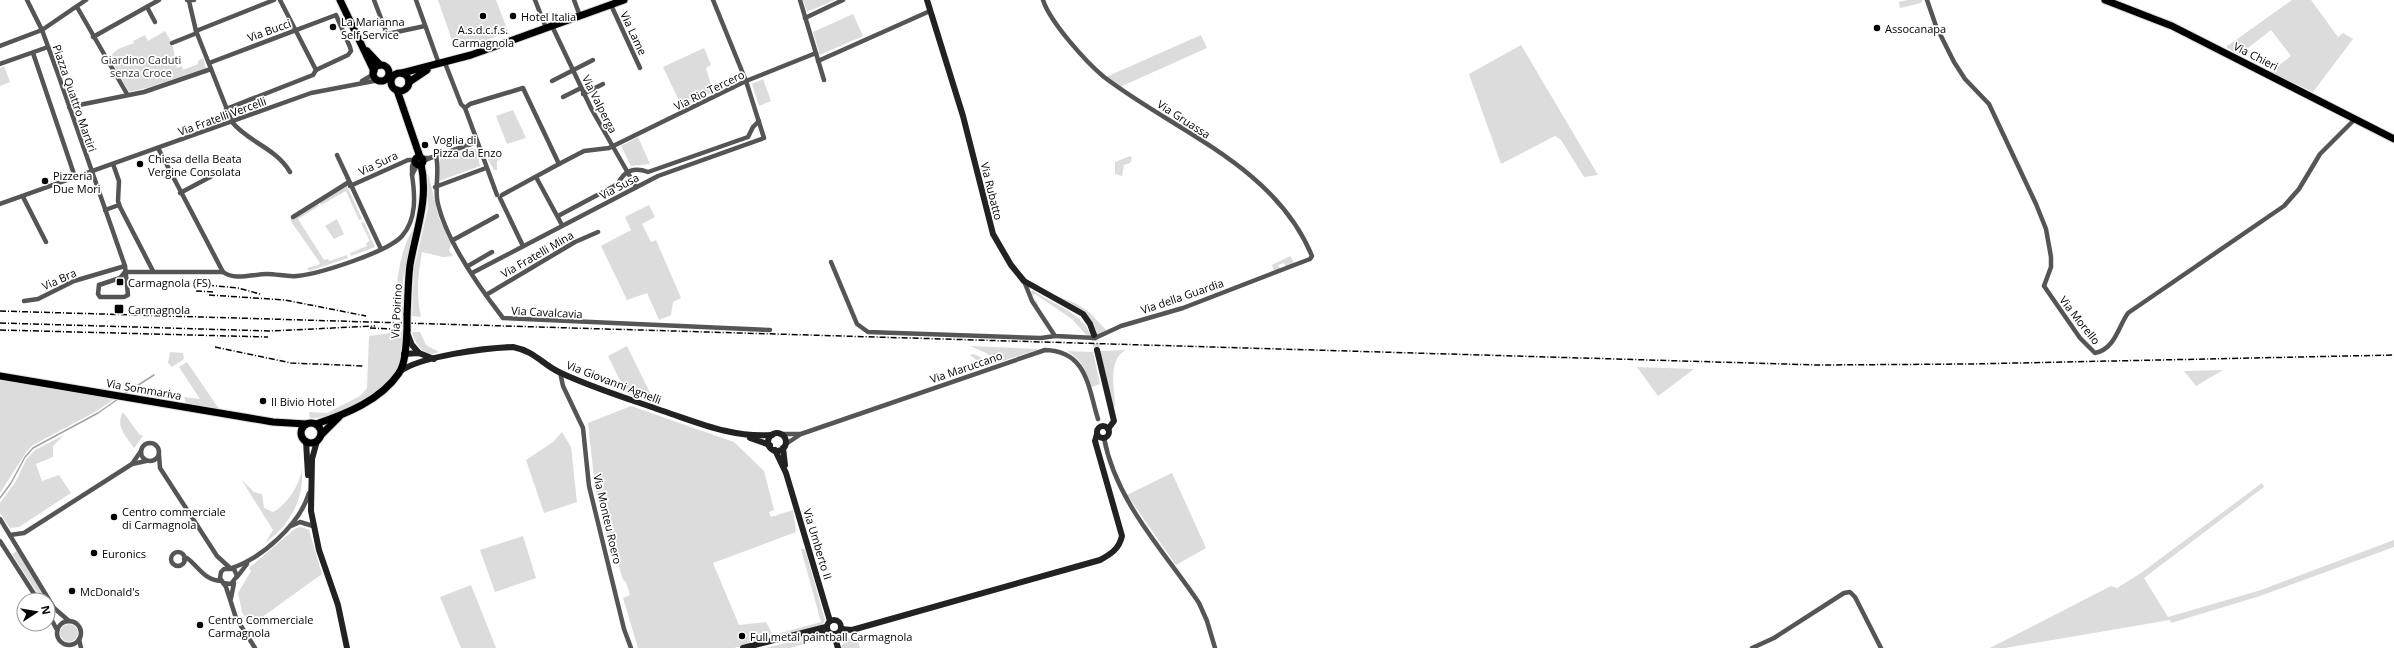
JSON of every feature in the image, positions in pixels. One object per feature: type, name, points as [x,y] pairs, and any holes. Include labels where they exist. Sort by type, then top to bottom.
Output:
[{"type":"main road","points":[[340,0],[378,76],[392,83],[397,90],[405,90],[409,82],[439,64]]},
{"type":"main road","points":[[392,83],[392,78],[400,74],[471,56],[624,0]]},
{"type":"main road","name":"Via Chieri","points":[[2105,0],[2172,26],[2394,139]]},
{"type":"main road","points":[[365,49],[380,65],[388,70],[407,76],[409,82]]},
{"type":"main road","points":[[378,76],[380,65]]},
{"type":"main road","points":[[378,76],[388,77],[388,70]]},
{"type":"main road","name":"Via Poirino","points":[[306,424],[316,424],[342,414],[382,391],[400,372],[407,330],[410,264],[423,206],[423,180],[414,142],[397,90]]},
{"type":"main road","name":"Via Poirino","points":[[405,90],[405,114]]},
{"type":"main road","name":"Via Sommariva","points":[[0,376],[284,423],[306,424]]},
{"type":"main road","name":"Via Poirino","points":[[319,438],[342,414]]},
{"type":"main road","name":"Via Sommariva","points":[[284,423],[302,434]]},
{"type":"main road","points":[[306,424],[302,434],[306,441],[319,438],[320,428],[316,424]]},
{"type":"street","name":"Piazza Quattro Martiri","points":[[27,0],[42,30],[125,266],[128,291],[126,297],[100,297],[98,294],[99,285]]},
{"type":"street","points":[[0,46],[42,30],[86,0]]},
{"type":"street","points":[[93,37],[158,0]]},
{"type":"street","points":[[191,0],[191,9],[197,32],[232,122],[238,130],[278,155],[290,172]]},
{"type":"street","points":[[172,43],[274,0]]},
{"type":"street","points":[[226,109],[313,75],[316,70],[280,0]]},
{"type":"street","points":[[374,0],[387,34],[425,26]]},
{"type":"street","points":[[416,0],[439,64],[461,104],[465,108],[486,168],[500,195],[502,206],[523,246]]},
{"type":"street","name":"Via Valperga","points":[[535,0],[583,94],[636,187]]},
{"type":"street","points":[[574,0],[580,16]]},
{"type":"street","name":"Via Susa","points":[[472,272],[658,176],[764,138],[746,81],[713,0]]},
{"type":"street","points":[[800,0],[824,80]]},
{"type":"street","points":[[805,18],[842,0]]},
{"type":"street","name":"Via Rubatto","points":[[927,0],[963,116],[990,227],[1011,264],[1024,281],[1083,314],[1090,324],[1094,335]]},
{"type":"street","name":"Via Gruassa","points":[[1043,0],[1051,16],[1090,65],[1099,73],[1126,93],[1208,144],[1275,197],[1282,205],[1312,256]]},
{"type":"street","name":"Via Morello","points":[[1927,0],[1936,26],[1954,62],[1965,79],[1989,104],[2036,204],[2046,229],[2051,257],[2051,267],[2044,286],[2080,338],[2095,353],[2103,350],[2113,341],[2128,313],[2292,199],[2320,154],[2355,119]]},
{"type":"street","name":"Via Lame","points":[[611,5],[640,68]]},
{"type":"street","points":[[76,7],[127,94]]},
{"type":"street","points":[[147,7],[155,22]]},
{"type":"street","points":[[818,61],[930,11]]},
{"type":"street","name":"Via Bucci","points":[[209,63],[296,29],[305,28],[336,15],[351,51],[348,55],[316,70]]},
{"type":"street","points":[[0,64],[48,47]]},
{"type":"street","points":[[32,53],[75,177]]},
{"type":"street","name":"Via Rio Tercero","points":[[500,195],[584,151],[612,147],[746,81],[816,53]]},
{"type":"street","points":[[552,82],[593,60]]},
{"type":"street","points":[[69,107],[156,88],[211,70]]},
{"type":"street","name":"Via Fratelli Vercelli","points":[[0,204],[311,93],[361,82],[378,76]]},
{"type":"street","points":[[583,94],[603,84]]},
{"type":"street","points":[[465,108],[470,104],[522,88],[559,164]]},
{"type":"street","points":[[563,97],[581,88]]},
{"type":"street","name":"Via Susa","points":[[558,216],[618,184],[623,176],[628,172],[640,169],[648,172],[748,137],[753,127],[759,121]]},
{"type":"street","name":"Via Sura","points":[[292,217],[349,184],[405,161],[419,161],[477,142]]},
{"type":"street","points":[[158,148],[222,272]]},
{"type":"street","points":[[336,155],[381,249]]},
{"type":"street","name":"Via Cavalcavia","points":[[436,156],[438,164],[435,187],[438,205],[453,240],[486,295],[506,319],[770,330]]},
{"type":"street","points":[[93,277],[99,285],[120,278],[125,272],[222,272],[227,275],[240,277],[267,274],[292,277],[314,274],[396,242],[408,226],[415,198],[412,175],[419,161]]},
{"type":"street","points":[[113,164],[119,181],[119,205],[153,271]]},
{"type":"street","points":[[435,187],[486,168]]},
{"type":"street","points":[[180,193],[212,176]]},
{"type":"street","points":[[536,177],[562,225]]},
{"type":"street","points":[[23,197],[46,242]]},
{"type":"street","points":[[105,210],[119,205]]},
{"type":"street","points":[[453,240],[497,216]]},
{"type":"street","name":"Via Fratelli Mina","points":[[486,295],[575,242],[598,232]]},
{"type":"street","points":[[468,266],[492,252]]},
{"type":"street","name":"Via della Guardia","points":[[830,262],[857,324],[868,332],[1042,338],[1055,336],[1096,338],[1121,326],[1205,300],[1310,259],[1312,256]]},
{"type":"street","name":"Via Bra","points":[[24,301],[38,299],[74,281],[93,277],[125,266]]},
{"type":"street","points":[[1024,281],[1032,301],[1055,336]]},
{"type":"street","points":[[407,330],[412,345],[419,353],[434,359]]},
{"type":"street","name":"Via Giovanni Agnelli","points":[[400,372],[416,364],[434,359],[513,347],[525,350],[538,356],[560,372],[640,403],[727,432],[743,435],[772,435]]},
{"type":"street","name":"Via Maruccano","points":[[784,446],[801,434],[1045,350],[1064,352],[1073,357],[1080,365],[1098,419]]},
{"type":"street","points":[[1097,350],[1114,421],[1108,429],[1109,433],[1104,438]]},
{"type":"street","points":[[416,364],[407,362],[404,355],[419,353]]},
{"type":"street","name":"Via Monteu Roero","points":[[560,372],[563,386],[583,428],[589,486],[624,629],[631,648]]},
{"type":"street","points":[[756,648],[841,629],[852,630],[1100,560],[1111,554],[1116,549],[1122,536],[1095,441],[1097,431],[1101,426],[1108,429]]},
{"type":"street","points":[[778,433],[782,434],[786,440],[784,446],[772,448],[769,441],[772,435],[778,433]]},
{"type":"street","name":"Via Maruccano","points":[[782,434],[801,434]]},
{"type":"street","points":[[1097,434],[1104,438],[1113,472],[1123,493],[1199,603],[1207,621],[1215,648]]},
{"type":"street","name":"Via Giovanni Agnelli","points":[[743,435],[772,448]]},
{"type":"street","points":[[311,504],[312,459],[319,438]]},
{"type":"street","points":[[306,441],[309,493],[314,526],[338,606],[347,648]]},
{"type":"street","points":[[132,464],[146,444],[152,443],[159,449],[160,468]]},
{"type":"street","name":"Via Umberto II","points":[[784,446],[786,473],[830,621]]},
{"type":"street","name":"Via Umberto II","points":[[772,448],[786,473]]},
{"type":"street","points":[[141,451],[142,457],[160,468],[217,556],[237,573],[237,578]]},
{"type":"street","points":[[16,545],[24,533],[132,464],[155,460],[159,455]]},
{"type":"street","points":[[232,607],[230,595],[237,578],[251,560],[288,528],[300,514],[309,493]]},
{"type":"street","points":[[0,519],[54,608],[69,620],[76,622],[80,628],[81,648]]},
{"type":"street","points":[[288,528],[300,522],[314,526]]},
{"type":"street","points":[[10,535],[24,533]]},
{"type":"street","points":[[0,541],[33,592]]},
{"type":"street","points":[[217,556],[222,582],[240,626],[256,648]]},
{"type":"street","points":[[210,579],[220,575],[224,569],[231,568],[251,560]]},
{"type":"street","points":[[183,561],[192,561],[210,579],[229,585],[234,583]]},
{"type":"street","points":[[1752,648],[1774,638],[1844,593],[1850,592],[1855,597],[1881,648]]},
{"type":"street","points":[[69,620],[61,623],[57,630],[60,640],[70,648]]},
{"type":"street","points":[[838,648],[830,632],[830,621],[837,620],[841,629]]},
{"type":"street","points":[[743,648],[830,632]]},
{"type":"street","points":[[66,644],[72,644],[80,639]]},
{"type":"green space","name":"A.s.d.c.f.s. Carmagnola","points":[[438,0],[496,0],[508,32],[473,45],[455,49]]},
{"type":"green space","points":[[803,0],[835,0],[807,12]]},
{"type":"green space","points":[[1908,0],[1923,0],[1921,3],[1900,8],[1899,2]]},
{"type":"green space","points":[[2292,0],[2311,0],[2338,37],[2343,33],[2353,39],[2313,92],[2270,72],[2291,56],[2271,30],[2239,55],[2226,47]]},
{"type":"green space","points":[[853,14],[863,36],[820,55],[813,32]]},
{"type":"green space","name":"Giardino Caduti senza Croce","points":[[165,31],[172,43],[177,68],[182,66],[183,70],[198,64],[198,61],[203,58],[206,68],[150,87],[129,92],[109,57],[118,49],[134,43],[133,41],[145,35],[148,41]]},
{"type":"green space","points":[[1201,35],[1207,48],[1120,87],[1106,77]]},
{"type":"green space","points":[[1521,45],[1598,175],[1584,177],[1561,140],[1555,136],[1501,164],[1469,74]]},
{"type":"green space","points":[[704,48],[711,65],[706,68],[713,92],[682,107],[663,67]]},
{"type":"green space","points":[[4,66],[10,82],[0,86],[0,68]]},
{"type":"green space","points":[[763,79],[771,101],[759,106],[752,84]]},
{"type":"green space","points":[[513,110],[526,138],[507,144],[496,116]]},
{"type":"green space","points":[[638,137],[650,164],[631,166],[621,146]]},
{"type":"green space","points":[[472,148],[476,149],[480,166],[439,181],[440,159]]},
{"type":"green space","points":[[499,152],[502,158],[497,161],[497,170],[494,170],[486,156]]},
{"type":"green space","points":[[1130,156],[1132,158],[1130,163],[1124,165],[1122,176],[1115,174],[1115,162]]},
{"type":"green space","points":[[428,173],[439,218],[452,243],[449,250],[453,256],[443,257],[422,252],[418,284],[418,301],[421,317],[412,316],[414,269],[428,208]]},
{"type":"green space","points":[[347,186],[362,219],[359,220],[346,191],[321,205],[320,202]]},
{"type":"green space","points":[[318,204],[319,206],[298,219],[324,260],[328,259],[329,261],[347,255],[348,258],[309,271],[307,268],[320,263],[290,220]]},
{"type":"green space","points":[[649,205],[655,217],[642,224],[651,242],[656,240],[681,298],[673,302],[671,315],[659,320],[647,293],[627,300],[601,246],[631,230],[625,217]]},
{"type":"green space","points":[[337,219],[344,234],[334,239],[325,226]]},
{"type":"green space","points":[[364,222],[375,247],[351,256],[350,253],[367,246],[366,243],[370,241],[361,223]]},
{"type":"green space","points":[[412,231],[413,233],[403,279],[404,313],[394,312],[401,260],[407,240]]},
{"type":"green space","points":[[1290,256],[1295,264],[1286,267],[1284,263],[1278,265],[1280,269],[1274,271],[1272,265]]},
{"type":"green space","points":[[1033,290],[1074,314],[1087,327],[1091,336],[1087,336],[1072,319],[1035,294],[1033,296],[1039,306],[1037,305],[1031,292]]},
{"type":"green space","points":[[1052,294],[1077,304],[1090,313],[1106,330],[1097,336],[1090,319]]},
{"type":"green space","points":[[404,331],[401,364],[393,378],[384,387],[373,396],[347,409],[322,417],[310,418],[309,412],[327,413],[360,396],[367,388],[369,336]]},
{"type":"green space","points":[[412,332],[420,332],[426,345],[439,352],[429,354],[425,352],[418,345]]},
{"type":"green space","points":[[627,346],[656,405],[626,393],[608,356]]},
{"type":"green space","points":[[970,346],[1039,349],[997,363],[986,353]]},
{"type":"green space","points":[[1126,350],[1120,354],[1114,367],[1113,383],[1115,406],[1113,407],[1100,351]]},
{"type":"green space","points":[[1067,351],[1093,352],[1100,384],[1092,387],[1083,366],[1072,354]]},
{"type":"green space","points":[[170,352],[183,353],[184,359],[172,367],[168,363]]},
{"type":"green space","points":[[974,354],[993,364],[985,367],[970,355]]},
{"type":"green space","points":[[187,362],[219,409],[186,403],[184,397],[200,399],[179,367]]},
{"type":"green space","points":[[1637,367],[1694,369],[1658,396]]},
{"type":"green space","points":[[2223,370],[2196,386],[2184,371]]},
{"type":"green space","points":[[0,378],[116,398],[95,412],[33,445],[27,451],[0,493]]},
{"type":"green space","points":[[631,406],[734,442],[764,471],[774,510],[769,512],[771,517],[793,510],[796,532],[713,563],[739,625],[766,622],[773,635],[821,622],[801,549],[805,549],[825,620],[822,626],[774,639],[772,637],[773,639],[734,648],[638,648],[623,598],[630,595],[626,582],[623,580],[617,560],[613,561],[595,487],[588,423]]},
{"type":"green space","points":[[123,412],[139,434],[143,436],[134,448],[122,431],[120,422]]},
{"type":"green space","points":[[562,432],[571,447],[577,502],[544,513],[526,460],[553,442]]},
{"type":"green space","points":[[64,435],[53,446],[53,457],[36,464],[42,481],[59,475],[71,493],[19,527],[10,528],[0,513],[0,503],[16,481],[26,460],[35,450]]},
{"type":"green space","points":[[302,469],[301,491],[294,511],[282,528],[265,543],[273,530],[241,479],[254,492],[262,494],[264,508],[273,512],[278,509],[292,494],[299,481]]},
{"type":"green space","points":[[1172,473],[1206,548],[1176,565],[1127,495]]},
{"type":"green space","points":[[2262,483],[2264,487],[2144,578],[2168,617],[2261,590],[2394,540],[2394,547],[2260,596],[2171,623],[2170,620],[2005,648],[1990,648],[2111,586],[2117,588],[2141,573]]},
{"type":"green space","points":[[301,527],[309,530],[322,574],[250,626],[242,612],[238,593],[251,571],[249,568],[296,528]]},
{"type":"green space","points":[[523,536],[536,578],[495,592],[480,550]]},
{"type":"green space","points":[[17,551],[43,592],[37,592],[12,554]]},
{"type":"green space","points":[[471,585],[496,648],[461,648],[440,597]]},
{"type":"green space","points":[[69,624],[75,627],[78,633],[75,639],[69,642],[63,639],[60,633],[63,627]]},
{"type":"green space","points":[[820,635],[825,636],[826,638],[790,648],[765,648]]},
{"type":"green space","points":[[857,637],[860,648],[840,648],[848,638]]},
{"type":"waterway","points":[[124,394],[154,375]]},
{"type":"waterway","points":[[0,498],[11,483],[25,457],[33,448],[98,413],[118,399]]},
{"type":"tunnel","points":[[1094,335],[1097,350]]},
{"type":"railway","points":[[197,284],[238,288],[260,294]]},
{"type":"railway","points":[[196,291],[214,292]]},
{"type":"railway","points":[[209,295],[285,300],[366,316]]},
{"type":"railway","points":[[0,311],[1818,365],[1971,364],[2394,355]]},
{"type":"railway","points":[[0,323],[269,331],[375,326]]},
{"type":"railway","points":[[370,328],[392,329]]},
{"type":"railway","points":[[0,330],[268,337]]},
{"type":"railway","points":[[215,347],[291,363],[364,366]]},
{"type":"place","name":"A.s.d.c.f.s. Carmagnola","points":[[483,16]]},
{"type":"place","name":"Hotel Italia","points":[[513,16]]},
{"type":"place","name":"La Marianna Self Service","points":[[333,27]]},
{"type":"place","name":"Assocanapa","points":[[1877,28]]},
{"type":"place","name":"Voglia di Pizza da Enzo","points":[[425,145]]},
{"type":"place","name":"Chiesa della Beata Vergine Consolata","points":[[140,164]]},
{"type":"place","name":"Pizzeria Due Mori","points":[[45,181]]},
{"type":"place","name":"Carmagnola (FS)","points":[[120,282]]},
{"type":"place","name":"Carmagnola","points":[[119,309]]},
{"type":"place","name":"Il Bivio Hotel","points":[[263,401]]},
{"type":"place","name":"Centro commerciale di Carmagnola","points":[[114,517]]},
{"type":"place","name":"Euronics","points":[[94,553]]},
{"type":"place","name":"McDonald's","points":[[72,591]]},
{"type":"place","name":"Centro Commerciale Carmagnola","points":[[200,625]]},
{"type":"place","name":"Full metal paintball Carmagnola","points":[[742,636]]}]
